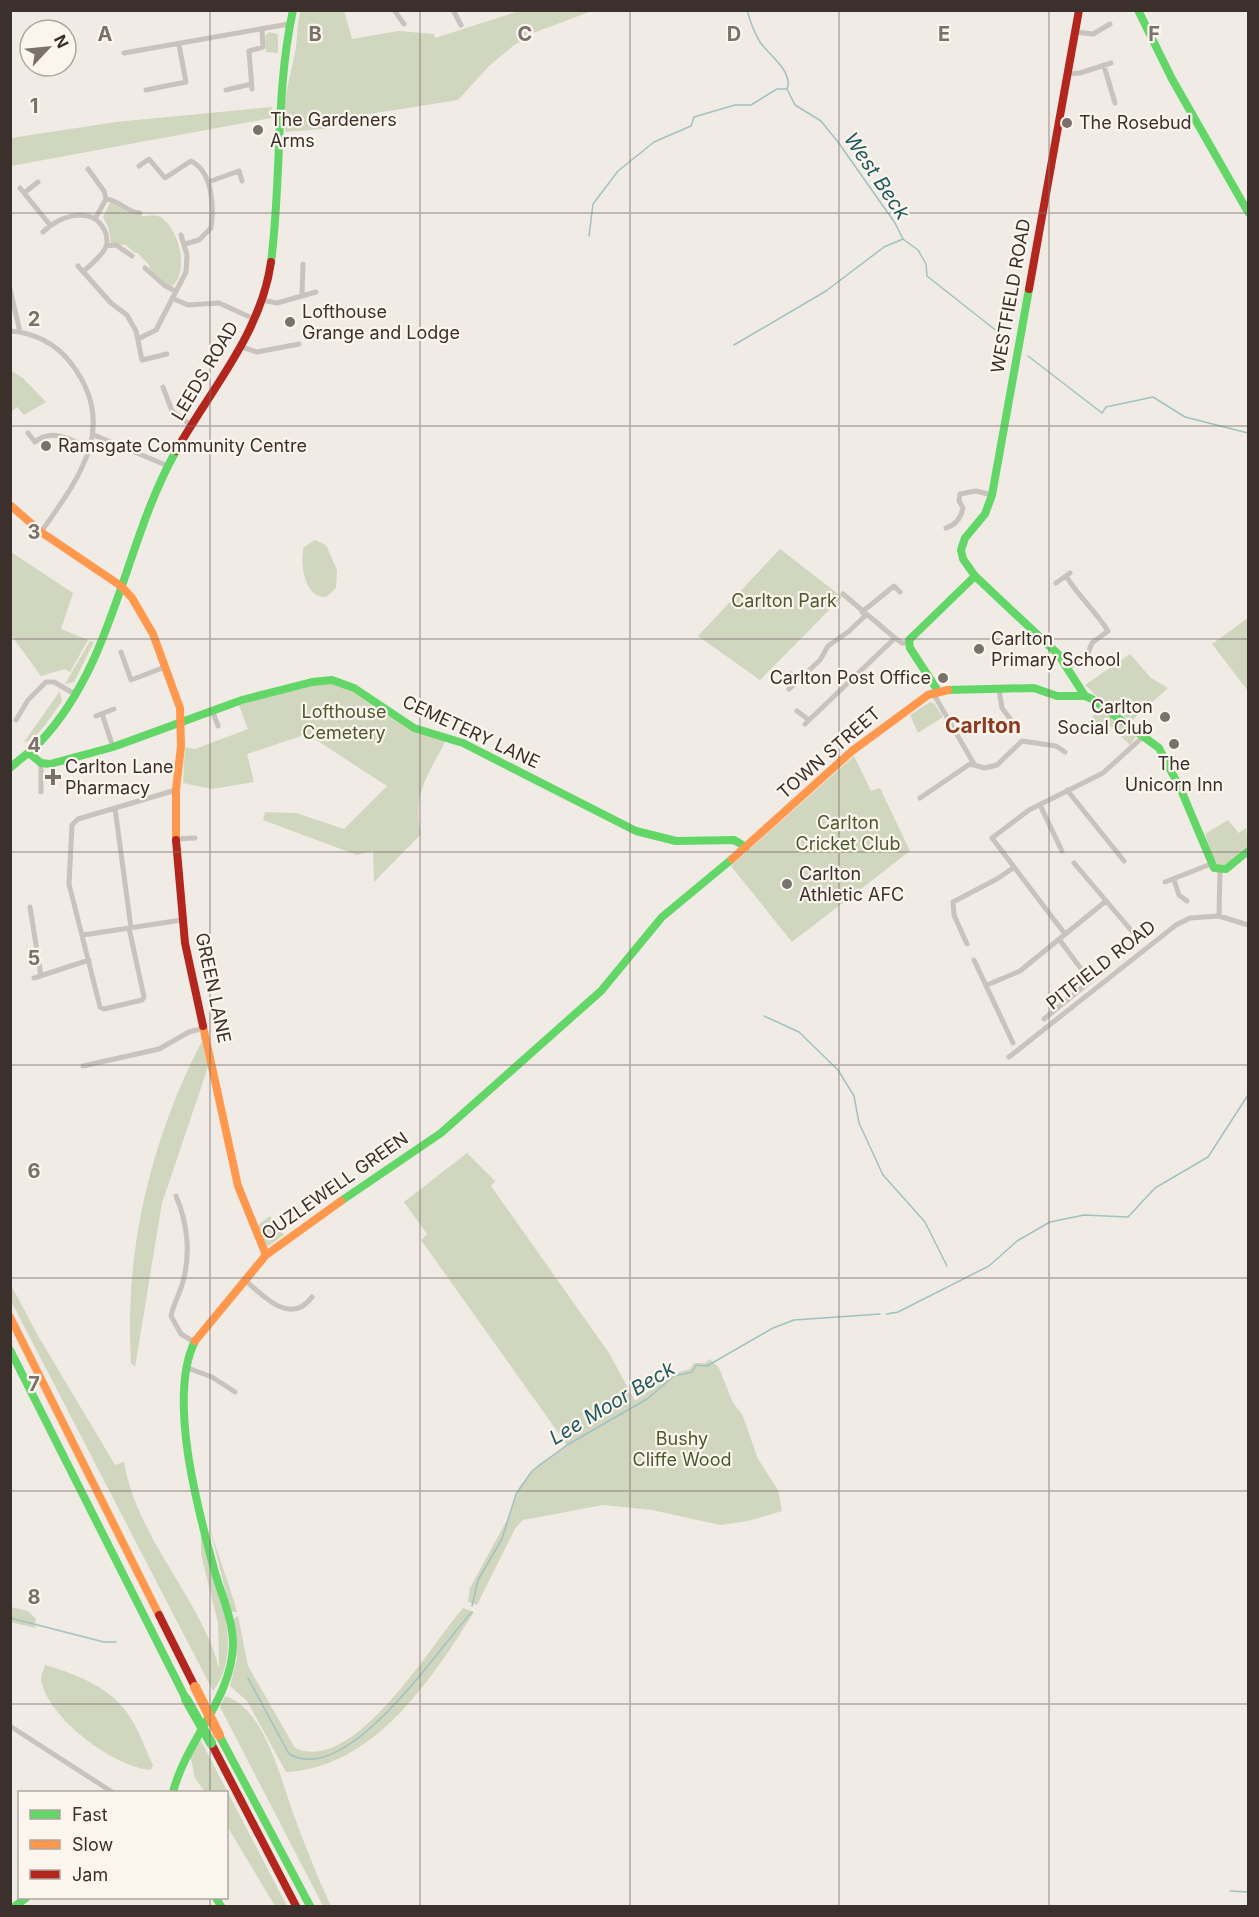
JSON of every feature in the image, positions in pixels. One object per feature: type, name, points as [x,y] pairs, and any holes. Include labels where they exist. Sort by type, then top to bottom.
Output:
[{"type":"main road","name":"LEEDS ROAD","points":[[10,768],[29,753],[51,727],[73,693],[101,641],[168,466],[241,347],[254,319],[270,269],[280,111],[289,24],[293,10]]},
{"type":"main road","name":"WESTFIELD ROAD","points":[[975,576],[963,559],[961,550],[965,538],[985,514],[992,495],[1079,10]]},
{"type":"main road","points":[[1138,10],[1172,79],[1248,212]]},
{"type":"main road","points":[[10,505],[41,532],[121,586],[142,613],[165,667],[182,721]]},
{"type":"main road","points":[[1085,696],[1057,696],[1034,688],[936,692],[909,643],[975,576],[1052,647],[1085,696],[1145,735],[1159,748],[1171,768],[1215,867],[1229,868],[1248,851]]},
{"type":"main road","name":"CEMETERY LANE","points":[[41,763],[50,764],[113,747],[212,710],[284,688],[332,680],[354,688],[414,728],[463,743],[599,815],[636,831],[676,841],[734,840],[746,847]]},
{"type":"main road","name":"TOWN STREET","points":[[746,847],[852,751],[936,692]]},
{"type":"main road","name":"GREEN LANE","points":[[182,721],[176,790],[176,839],[182,920],[238,1186],[266,1255]]},
{"type":"main road","points":[[29,753],[41,763]]},
{"type":"main road","name":"OUZLEWELL GREEN","points":[[173,1791],[181,1764],[228,1675],[232,1652],[229,1622],[198,1504],[182,1399],[185,1367],[194,1342],[266,1255],[287,1238],[441,1132],[601,991],[662,917],[746,847]]},
{"type":"main road","points":[[10,1317],[219,1735],[310,1906]]},
{"type":"main road","points":[[10,1350],[186,1699],[296,1906]]},
{"type":"street","points":[[394,10],[404,24]]},
{"type":"street","points":[[453,10],[461,25]]},
{"type":"street","points":[[124,53],[289,24]]},
{"type":"street","points":[[1075,32],[1093,34],[1110,24]]},
{"type":"street","points":[[225,90],[252,86],[249,51],[263,47],[262,30]]},
{"type":"street","points":[[146,90],[186,82],[179,45]]},
{"type":"street","points":[[1067,74],[1080,73],[1111,63]]},
{"type":"street","points":[[1104,66],[1115,103]]},
{"type":"street","points":[[139,166],[149,159],[165,178],[191,161],[208,182],[213,208],[211,228],[199,240],[185,244]]},
{"type":"street","points":[[88,169],[104,190],[106,199],[96,219]]},
{"type":"street","points":[[208,182],[239,171],[242,181]]},
{"type":"street","points":[[38,182],[22,191],[50,225]]},
{"type":"street","points":[[106,199],[115,201],[127,211],[140,213]]},
{"type":"street","points":[[43,232],[50,225],[77,214],[96,219],[104,230],[106,246]]},
{"type":"street","points":[[138,339],[156,330],[186,272],[185,244],[181,235]]},
{"type":"street","points":[[83,272],[106,246],[116,245],[132,256]]},
{"type":"street","points":[[302,295],[303,264]]},
{"type":"street","points":[[78,266],[111,303],[127,315],[138,339],[142,360],[167,354]]},
{"type":"street","points":[[145,268],[164,285],[175,291]]},
{"type":"street","points":[[10,289],[20,332]]},
{"type":"street","points":[[261,300],[277,303],[316,292]]},
{"type":"street","points":[[172,298],[188,305],[219,303],[254,319]]},
{"type":"street","points":[[10,332],[20,332],[43,339],[55,346],[75,368],[93,408],[94,435],[90,448],[78,474],[41,532]]},
{"type":"street","points":[[241,347],[257,352],[299,344]]},
{"type":"street","points":[[163,387],[172,411],[192,426]]},
{"type":"street","points":[[28,434],[35,442],[41,437],[54,434],[90,448]]},
{"type":"street","points":[[94,435],[168,466]]},
{"type":"street","points":[[946,528],[953,526],[961,516],[963,508],[959,501],[960,494],[976,491],[992,495]]},
{"type":"street","points":[[1056,583],[1068,575],[1078,596],[1096,611],[1108,631],[1092,644],[1088,654],[1068,668]]},
{"type":"street","points":[[789,689],[820,660],[828,646],[848,632],[864,613],[894,586],[900,592]]},
{"type":"street","points":[[843,594],[902,643],[909,643]]},
{"type":"street","points":[[797,711],[807,722],[896,638]]},
{"type":"street","points":[[122,652],[131,680],[165,667]]},
{"type":"street","points":[[791,674],[798,681]]},
{"type":"street","points":[[16,720],[20,710],[46,682],[54,682],[73,693]]},
{"type":"street","points":[[999,690],[1002,708],[1014,724]]},
{"type":"street","points":[[936,692],[974,764]]},
{"type":"street","points":[[113,747],[99,715],[114,709]]},
{"type":"street","points":[[212,710],[218,726]]},
{"type":"street","points":[[1065,934],[992,838],[1018,817],[1103,773],[1145,735]]},
{"type":"street","points":[[920,798],[965,767],[974,764],[985,768],[997,765],[1022,739],[1057,743],[1065,752]]},
{"type":"street","points":[[41,763],[41,792]]},
{"type":"street","points":[[115,808],[130,928],[144,997],[142,1000],[105,1009],[100,1007],[69,884],[72,825],[78,819],[115,808],[176,790]]},
{"type":"street","points":[[1067,790],[1124,861]]},
{"type":"street","points":[[1040,805],[1062,851]]},
{"type":"street","points":[[176,839],[195,838]]},
{"type":"street","points":[[1074,862],[1136,936]]},
{"type":"street","points":[[1165,882],[1215,867],[1219,916],[1248,925]]},
{"type":"street","points":[[967,944],[951,907],[953,902],[998,879],[1013,868]]},
{"type":"street","points":[[1173,880],[1179,895],[1187,901]]},
{"type":"street","points":[[987,985],[1020,971],[1106,901]]},
{"type":"street","points":[[39,910],[30,909],[37,977],[89,960]]},
{"type":"street","name":"PITFIELD ROAD","points":[[1009,1057],[1176,925],[1190,918],[1219,916]]},
{"type":"street","points":[[83,935],[182,920]]},
{"type":"street","points":[[1059,939],[1090,981]]},
{"type":"street","points":[[974,960],[1013,1043]]},
{"type":"street","points":[[1044,1019],[1109,966]]},
{"type":"street","points":[[83,1066],[159,1049],[189,1032],[205,1032]]},
{"type":"street","points":[[176,1196],[186,1231],[187,1264],[171,1316],[182,1334],[194,1342]]},
{"type":"street","points":[[173,1208],[180,1206]]},
{"type":"street","points":[[245,1280],[268,1300],[290,1310],[306,1306],[312,1297]]},
{"type":"street","points":[[185,1367],[212,1377],[235,1392]]},
{"type":"street","points":[[10,1726],[110,1791]]},
{"type":"green space","points":[[301,10],[344,11],[352,39],[399,31],[434,34],[435,38],[519,11],[592,11],[533,33],[513,46],[489,66],[458,100],[350,117],[334,128],[286,132],[284,106]]},
{"type":"green space","points":[[269,32],[278,34],[278,53],[266,52],[265,36]]},
{"type":"green space","points":[[272,107],[271,118],[11,166],[11,138],[116,122]]},
{"type":"green space","points":[[111,201],[134,215],[158,216],[172,229],[180,249],[181,260],[177,279],[172,286],[164,283],[138,253],[126,245],[111,244],[109,229],[103,217]]},
{"type":"green space","points":[[10,370],[23,378],[46,402],[24,415],[17,407],[11,412]]},
{"type":"green space","points":[[315,540],[326,545],[337,570],[336,588],[326,597],[313,592],[308,586],[303,570],[304,547]]},
{"type":"green space","name":"Carlton Park","points":[[780,549],[842,597],[760,680],[698,636]]},
{"type":"green space","points":[[11,552],[73,593],[61,629],[88,640],[70,672],[65,669],[41,676],[11,635]]},
{"type":"green space","points":[[1248,618],[1248,691],[1212,644]]},
{"type":"green space","points":[[90,641],[94,642],[74,682],[65,684]]},
{"type":"green space","points":[[1130,654],[1151,678],[1168,688],[1131,721],[1106,705],[1085,685]]},
{"type":"green space","name":"Lofthouse Cemetery","points":[[333,683],[354,693],[408,729],[446,740],[423,785],[420,796],[421,834],[374,882],[373,851],[357,855],[263,820],[265,812],[296,813],[344,829],[387,786],[307,734],[247,754],[254,782],[212,789],[183,783],[185,747],[195,749],[248,729],[239,705],[307,686]]},
{"type":"green space","points":[[60,691],[62,702],[40,732],[24,742]]},
{"type":"green space","points":[[930,702],[934,703],[943,717],[918,733],[910,715]]},
{"type":"green space","points":[[1099,709],[1138,734],[1130,745],[1110,726],[1095,734],[1094,727],[1088,722]]},
{"type":"green space","name":"Carlton Cricket Club","points":[[854,756],[871,791],[880,788],[910,851],[792,942],[731,866]]},
{"type":"green space","points":[[1228,820],[1239,833],[1246,828],[1248,845],[1226,864],[1219,865],[1214,860],[1205,834]]},
{"type":"green space","points":[[202,1041],[208,1067],[162,1203],[135,1367],[131,1363],[132,1279],[145,1197],[168,1117]]},
{"type":"green space","name":"Bushy Cliffe Wood","points":[[467,1153],[495,1181],[491,1186],[609,1353],[635,1401],[672,1374],[690,1369],[694,1363],[705,1363],[710,1359],[719,1368],[733,1403],[742,1414],[758,1459],[778,1490],[782,1511],[748,1521],[720,1525],[652,1510],[603,1505],[523,1520],[516,1527],[477,1605],[468,1602],[470,1588],[507,1520],[520,1486],[539,1464],[567,1445],[421,1240],[427,1234],[404,1202]]},
{"type":"green space","points":[[270,1216],[284,1235],[267,1247],[257,1226]]},
{"type":"green space","points":[[10,1283],[37,1334],[115,1465],[124,1462],[139,1511],[201,1623],[212,1646],[219,1669],[218,1623],[201,1554],[201,1534],[225,1614],[228,1634],[223,1674],[213,1691],[11,1301]]},
{"type":"green space","points":[[210,1529],[234,1601],[237,1612],[231,1612]]},
{"type":"green space","points":[[11,1607],[28,1611],[36,1619],[35,1628],[11,1622]]},
{"type":"green space","points":[[463,1608],[474,1612],[439,1665],[397,1716],[347,1755],[318,1767],[286,1772],[247,1701],[230,1686],[237,1659],[233,1619],[238,1616],[248,1666],[295,1748],[318,1751],[342,1743],[366,1725],[389,1702]]},
{"type":"green space","points":[[45,1665],[67,1672],[99,1687],[118,1702],[130,1716],[137,1730],[153,1765],[151,1770],[119,1760],[84,1738],[69,1724],[55,1709],[46,1694],[41,1679]]},
{"type":"green space","points":[[225,1696],[239,1703],[262,1732],[271,1750],[308,1854],[331,1906],[323,1906],[220,1707]]},
{"type":"green space","points":[[200,1739],[227,1791],[204,1791],[195,1778],[190,1754]]},
{"type":"green space","points":[[228,1793],[287,1906],[275,1906],[228,1828]]},
{"type":"waterway","name":"West Beck","points":[[747,10],[760,42],[784,70],[787,76],[787,89],[795,105],[821,121],[838,142],[895,223],[903,239],[918,250],[926,264],[927,276],[1008,340]]},
{"type":"waterway","points":[[589,236],[593,204],[618,171],[654,142],[691,126],[694,117],[735,105],[751,105],[777,89],[787,89]]},
{"type":"waterway","points":[[734,345],[826,291],[884,247],[903,239]]},
{"type":"waterway","name":"West Beck","points":[[1028,356],[1102,413],[1106,407],[1153,397],[1185,417],[1248,433]]},
{"type":"waterway","points":[[764,1016],[799,1032],[838,1070],[854,1096],[859,1123],[883,1175],[925,1222],[947,1266]]},
{"type":"waterway","points":[[887,1314],[898,1312],[989,1266],[1017,1241],[1050,1222],[1084,1215],[1128,1217],[1155,1188],[1208,1157],[1248,1095]]},
{"type":"waterway","name":"Lee Moor Beck","points":[[472,1606],[478,1580],[502,1539],[516,1494],[532,1471],[567,1445],[647,1399],[674,1376],[692,1372],[696,1365],[707,1366],[773,1328],[794,1320],[880,1314]]},
{"type":"waterway","name":"Lee Moor Beck","points":[[248,1678],[289,1754],[312,1759],[338,1751],[364,1734],[415,1682],[472,1612]]},
{"type":"waterway","name":"Lee Moor Beck","points":[[10,1618],[104,1642],[116,1642]]},
{"type":"waterway","points":[[1230,1891],[1248,1892]]},
{"type":"traffic: fast","points":[[271,262],[277,199],[281,104],[287,41],[293,10]]},
{"type":"traffic: fast","points":[[1138,10],[1172,79],[1248,212]]},
{"type":"traffic: fast","points":[[1029,289],[992,495],[985,514],[965,538],[961,550],[963,559],[975,576],[1058,654],[1085,696]]},
{"type":"traffic: fast","points":[[10,768],[41,741],[66,710],[86,675],[103,639],[143,524],[176,451]]},
{"type":"traffic: fast","points":[[938,691],[910,648],[909,640],[975,576]]},
{"type":"traffic: fast","points":[[29,753],[41,763],[50,764],[113,747],[242,700],[312,682],[332,680],[354,688],[414,728],[463,743],[636,831],[676,841],[734,840],[746,847]]},
{"type":"traffic: fast","points":[[948,690],[1034,688],[1057,696],[1085,696],[1092,699],[1159,748],[1181,790],[1214,868],[1226,869],[1248,851]]},
{"type":"traffic: fast","points":[[341,1201],[441,1133],[601,991],[662,917],[732,859]]},
{"type":"traffic: fast","points":[[173,1791],[179,1773],[225,1683],[231,1664],[233,1645],[229,1616],[207,1545],[188,1454],[184,1422],[184,1392],[187,1364],[195,1341]]},
{"type":"traffic: fast","points":[[10,1350],[186,1699]]},
{"type":"traffic: fast","points":[[186,1699],[211,1743]]},
{"type":"traffic: fast","points":[[219,1735],[310,1906]]},
{"type":"traffic: fast","points":[[15,1906],[25,1899]]},
{"type":"traffic: fast","points":[[217,1899],[221,1906]]},
{"type":"traffic: slow","points":[[10,505],[41,532],[121,586],[132,598],[153,634],[180,708],[181,746],[176,790],[176,840]]},
{"type":"traffic: slow","points":[[732,859],[852,751],[928,695],[948,690]]},
{"type":"traffic: slow","points":[[203,1026],[238,1186],[266,1255]]},
{"type":"traffic: slow","points":[[195,1341],[266,1255],[341,1201]]},
{"type":"traffic: slow","points":[[10,1317],[159,1615]]},
{"type":"traffic: slow","points":[[195,1687],[219,1735]]},
{"type":"traffic: jam","points":[[1029,289],[1079,10]]},
{"type":"traffic: jam","points":[[176,451],[246,337],[257,313],[271,262]]},
{"type":"traffic: jam","points":[[176,840],[185,943],[203,1026]]},
{"type":"traffic: jam","points":[[159,1615],[195,1687]]},
{"type":"traffic: jam","points":[[211,1743],[296,1906]]},
{"type":"place","name":"The Rosebud","points":[[1067,123]]},
{"type":"place","name":"The Gardeners Arms","points":[[258,130]]},
{"type":"place","name":"Lofthouse Grange and Lodge","points":[[290,322]]},
{"type":"place","name":"Ramsgate Community Centre","points":[[46,446]]},
{"type":"place","name":"Carlton Primary School","points":[[979,649]]},
{"type":"place","name":"Carlton Post Office","points":[[943,678]]},
{"type":"place","name":"Carlton Social Club","points":[[1165,717]]},
{"type":"place","name":"The Unicorn Inn","points":[[1174,744]]},
{"type":"place","name":"Carlton Lane Pharmacy","points":[[53,777]]},
{"type":"place","name":"Carlton Athletic AFC","points":[[787,884]]},
{"type":"district","name":"Carlton","points":[[983,726]]}]
